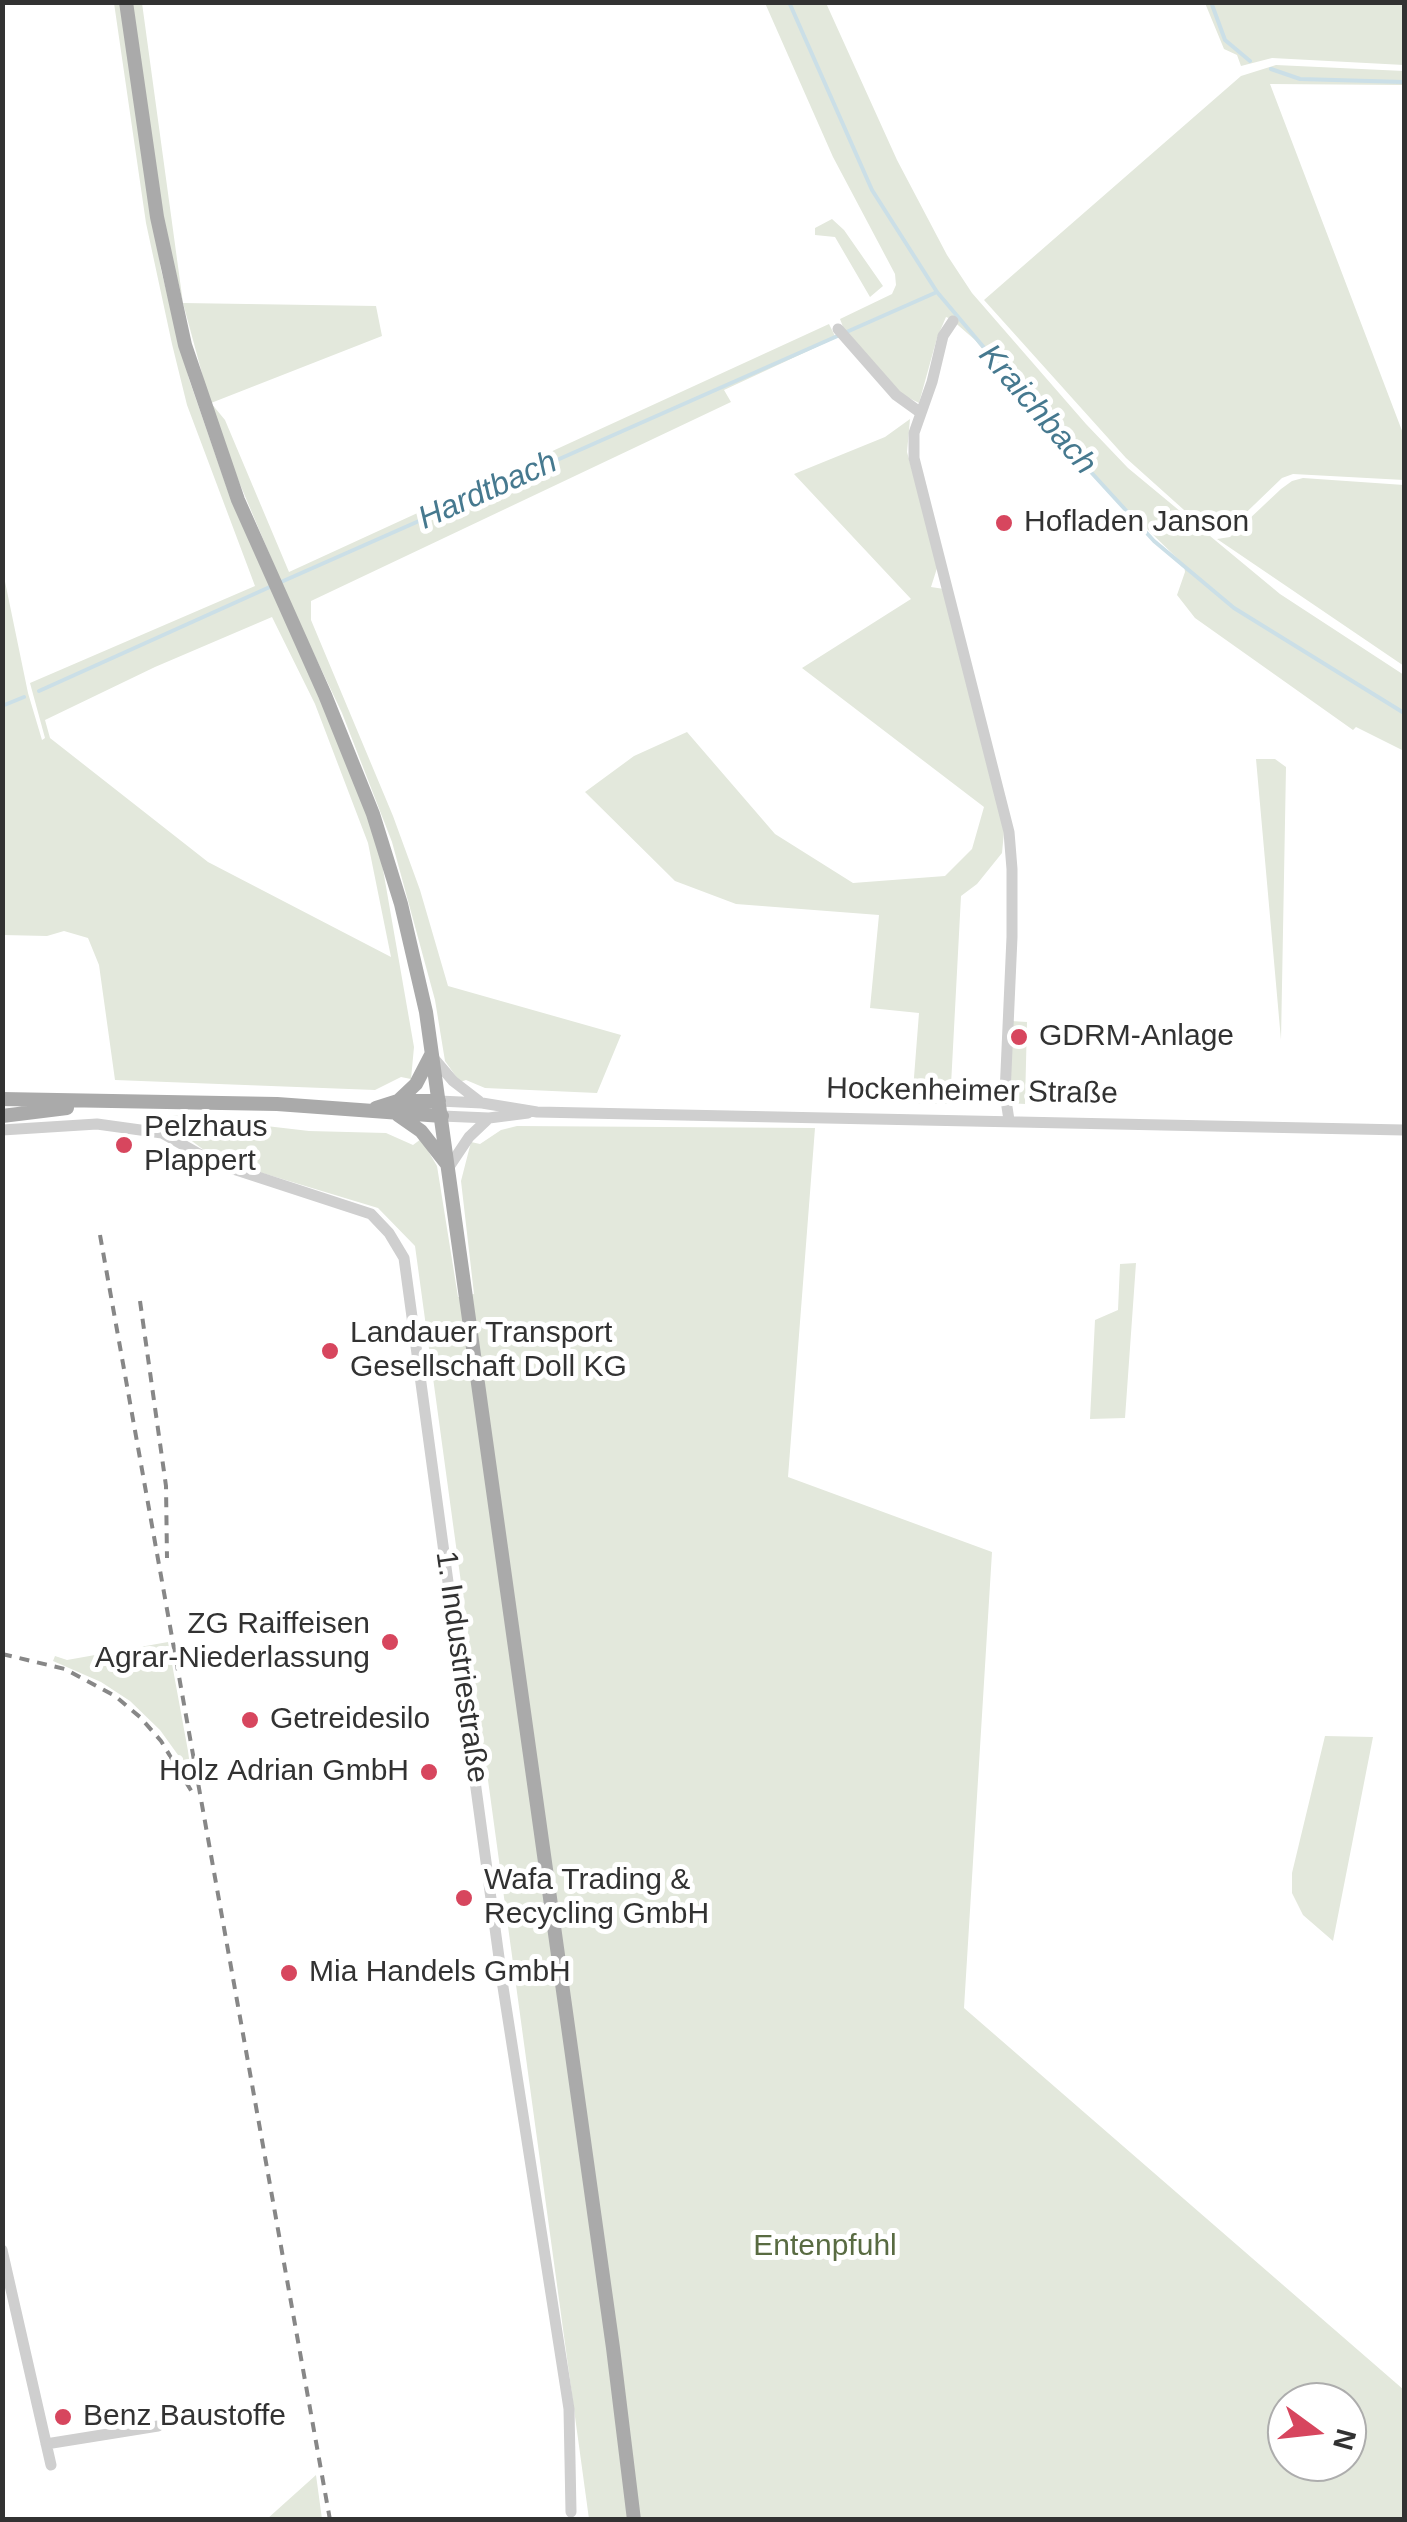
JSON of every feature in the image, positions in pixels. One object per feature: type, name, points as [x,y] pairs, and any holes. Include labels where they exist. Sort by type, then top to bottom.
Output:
[{"type":"main road","points":[[126,2],[156,217],[173,298],[216,438],[272,580],[350,755],[387,857],[418,976],[450,1168],[634,2520]]},
{"type":"main road","points":[[431,1055],[416,1084],[397,1108],[422,1131],[450,1168]]},
{"type":"main road","points":[[2,1100],[113,1101]]},
{"type":"main road","points":[[2,1116],[113,1101]]},
{"type":"main road","name":"Hockenheimer Straße","points":[[113,1101],[440,1109]]},
{"type":"street","points":[[953,321],[943,336],[914,433],[914,458],[1009,832],[1012,869],[1005,1094],[1008,1120]]},
{"type":"street","points":[[841,333],[896,396],[921,412]]},
{"type":"street","points":[[431,1055],[460,1087],[482,1103]]},
{"type":"street","name":"Hockenheimer Straße","points":[[440,1109],[482,1103],[538,1112]]},
{"type":"street","name":"Hockenheimer Straße","points":[[440,1109],[488,1118],[538,1112],[1404,1130]]},
{"type":"street","points":[[450,1168],[469,1136],[488,1118]]},
{"type":"street","name":"1. Industriestraße","points":[[2,1130],[97,1124],[162,1133],[215,1163],[371,1214],[404,1258],[503,1987],[569,2409],[570,2512]]},
{"type":"street","points":[[2,2250],[51,2465]]},
{"type":"street","points":[[554,2308],[568,2310]]},
{"type":"street","points":[[46,2444],[158,2426]]},
{"type":"green space","points":[[114,3],[121,3],[161,270],[189,379],[229,494],[313,682],[361,797],[381,858],[414,1047],[411,1079],[401,1077],[375,1090],[115,1080],[99,965],[88,938],[64,931],[47,936],[3,935],[2,567],[28,693],[42,740],[45,738],[30,683],[255,586],[187,405],[146,223]],"holes":[[[272,617],[315,704],[368,843],[391,957],[208,862],[50,738],[45,720]]]},
{"type":"green space","points":[[131,3],[142,3],[183,303],[163,219]]},
{"type":"green space","points":[[765,3],[826,3],[897,160],[947,255],[972,293],[1086,424],[1128,468],[1280,594],[1404,675],[1404,751],[1356,727],[1353,730],[1195,618],[1177,595],[1184,565],[1053,437],[975,340],[951,319],[946,317],[937,338],[919,403],[899,393],[850,345],[840,319],[892,294],[895,274],[833,157]]},
{"type":"green space","points":[[1205,3],[1404,3],[1404,65],[1272,58],[1241,66],[1237,55],[1224,49]]},
{"type":"green space","points":[[1276,65],[1404,71],[1404,85],[1270,84],[1404,436],[1404,480],[1293,474],[1282,478],[1228,530],[1217,532],[1203,527],[1126,458],[984,300],[1241,76]]},
{"type":"green space","points":[[832,219],[883,286],[870,297],[835,237],[815,235],[815,228]]},
{"type":"green space","points":[[183,303],[376,306],[382,336],[211,403],[225,420],[289,572],[829,324],[836,338],[724,390],[731,402],[311,601],[311,620],[393,816],[448,986],[621,1035],[597,1093],[485,1088],[466,1080],[460,1082],[445,1061],[435,1000],[392,842],[342,713],[293,610],[226,451],[210,403]]},
{"type":"green space","points":[[910,419],[907,452],[938,565],[931,587],[944,589],[1004,832],[1002,853],[977,884],[961,896],[950,1104],[912,1103],[919,1013],[870,1008],[879,915],[736,904],[675,881],[585,792],[634,756],[687,732],[775,834],[853,883],[945,876],[972,849],[984,807],[802,668],[911,599],[794,474],[885,437]]},
{"type":"green space","points":[[1303,478],[1404,485],[1404,666],[1217,539],[1230,537],[1281,489]]},
{"type":"green space","points":[[1256,759],[1275,759],[1286,767],[1281,1040]]},
{"type":"green space","points":[[1011,1021],[1027,1022],[1025,1104],[1008,1103]]},
{"type":"green space","name":"Entenpfuhl","points":[[172,1115],[309,1131],[386,1133],[413,1145],[421,1139],[437,1166],[458,1297],[474,1294],[461,1181],[471,1142],[480,1144],[501,1130],[517,1126],[815,1128],[788,1477],[992,1552],[964,2008],[1404,2390],[1404,2519],[589,2519],[415,1246],[378,1208],[216,1159],[173,1127]]},
{"type":"green space","points":[[1136,1263],[1125,1418],[1090,1419],[1095,1320],[1118,1310],[1120,1264]]},
{"type":"green space","points":[[168,1642],[191,1773],[160,1730],[130,1701],[101,1682],[53,1661],[55,1656],[67,1660]]},
{"type":"green space","points":[[1325,1736],[1373,1737],[1333,1941],[1303,1915],[1292,1893],[1292,1873]]},
{"type":"green space","points":[[316,2475],[322,2519],[267,2519]]},
{"type":"waterway","name":"Kraichbach","points":[[789,2],[872,190],[937,292],[1068,447],[1154,541],[1234,608],[1404,713]]},
{"type":"waterway","points":[[1211,2],[1225,40],[1250,61]]},
{"type":"waterway","name":"Hardtbach","points":[[1271,69],[1300,79],[1404,82]]},
{"type":"waterway","name":"Hardtbach","points":[[281,582],[937,292]]},
{"type":"waterway","name":"Hardtbach","points":[[39,691],[272,586]]},
{"type":"waterway","name":"Hardtbach","points":[[2,706],[24,697]]},
{"type":"railway","points":[[100,1235],[330,2520]]},
{"type":"railway","points":[[140,1301],[166,1486],[167,1558]]},
{"type":"railway","points":[[2,1654],[65,1669],[115,1696],[161,1741],[192,1792]]},
{"type":"place","name":"Hofladen Janson","points":[[1004,523]]},
{"type":"place","name":"GDRM-Anlage","points":[[1019,1037]]},
{"type":"place","name":"Pelzhaus Plappert","points":[[124,1145]]},
{"type":"place","name":"Landauer Transport Gesellschaft Doll KG","points":[[330,1351]]},
{"type":"place","name":"ZG Raiffeisen Agrar-Niederlassung","points":[[390,1642]]},
{"type":"place","name":"Getreidesilo","points":[[250,1720]]},
{"type":"place","name":"Holz Adrian GmbH","points":[[429,1772]]},
{"type":"place","name":"Wafa Trading & Recycling GmbH","points":[[464,1898]]},
{"type":"place","name":"Mia Handels GmbH","points":[[289,1973]]},
{"type":"place","name":"Benz Baustoffe","points":[[63,2417]]}]
